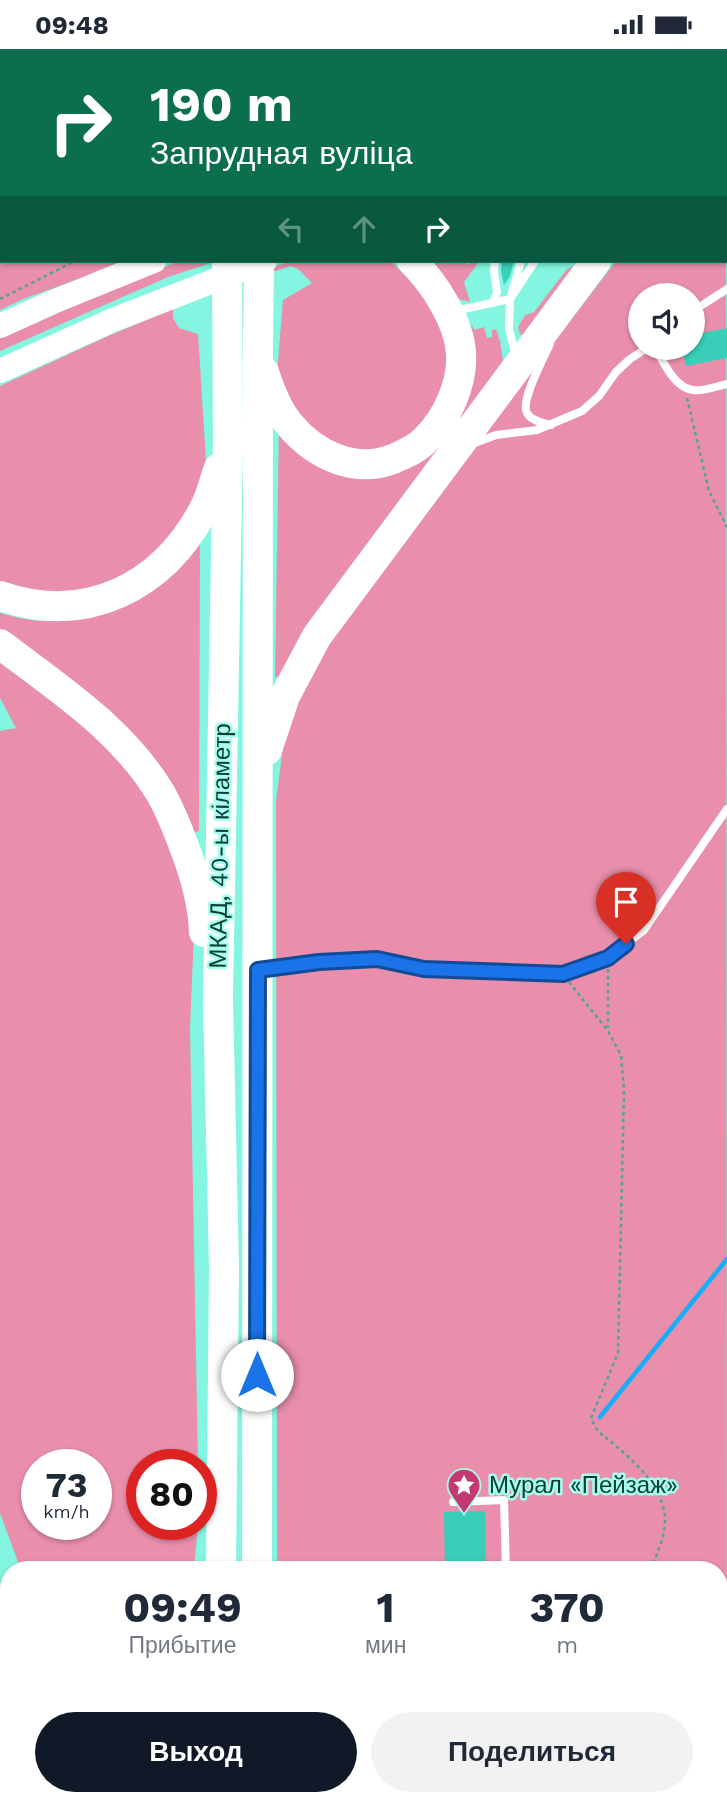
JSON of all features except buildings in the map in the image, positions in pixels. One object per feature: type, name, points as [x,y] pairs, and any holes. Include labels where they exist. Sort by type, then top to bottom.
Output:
[{"type":"highway","name":"МКАД, 40-ы кіламетр","points":[[222,1516],[223,1268],[218,999],[228,441],[227,263]]},
{"type":"highway","name":"МКАД, 40-ы кіламетр","points":[[257,1561],[258,351],[262,263]]},
{"type":"highway","points":[[258,351],[277,407],[304,440],[321,453],[364,465],[385,462],[403,455],[424,442],[452,401],[461,353],[449,312],[431,283],[414,263]]},
{"type":"highway","points":[[258,777],[285,696],[317,636],[595,263]]},
{"type":"highway","points":[[0,596],[38,607],[82,605],[109,598],[132,587],[155,571],[192,530],[206,506],[228,441]]},
{"type":"highway","points":[[0,645],[103,724],[140,765],[160,793],[192,868],[204,926],[204,956],[218,999]]},
{"type":"highway","points":[[210,1561],[222,1516]]},
{"type":"highway","points":[[221,1561],[222,1516]]},
{"type":"main road","points":[[0,326],[149,263]]},
{"type":"main road","points":[[0,371],[113,320],[257,263]]},
{"type":"lane","points":[[493,303],[497,292],[495,263]]},
{"type":"lane","points":[[510,299],[520,263]]},
{"type":"lane","points":[[449,312],[510,299],[534,263]]},
{"type":"lane","points":[[511,275],[509,329],[519,367]]},
{"type":"lane","points":[[705,303],[727,289]]},
{"type":"lane","points":[[559,324],[574,291]]},
{"type":"lane","points":[[551,425],[535,420],[525,410],[527,395],[554,336]]},
{"type":"lane","points":[[453,453],[496,435],[537,430],[582,411],[629,360]]},
{"type":"lane","points":[[663,360],[684,388],[695,391],[727,384]]},
{"type":"lane","points":[[258,970],[319,962],[377,959],[424,969],[563,974],[608,958],[644,930],[727,809]]},
{"type":"lane","points":[[453,1502],[504,1500],[506,1561]]},
{"type":"path","points":[[0,299],[71,263]]},
{"type":"path","points":[[684,388],[709,491],[727,527]]},
{"type":"path","points":[[608,958],[608,1031]]},
{"type":"path","points":[[563,974],[608,1031],[621,1055],[624,1090],[618,1353],[591,1417],[595,1428],[649,1478],[658,1495],[665,1517],[660,1546],[654,1561]]},
{"type":"shaded area","points":[[0,263],[123,263],[23,299],[0,310]]},
{"type":"shaded area","points":[[175,263],[211,263],[168,277],[0,351],[0,338]]},
{"type":"shaded area","points":[[285,263],[392,263],[420,288],[440,318],[449,363],[439,408],[393,449],[349,452],[304,427],[277,373],[283,300],[312,283],[291,266],[173,304],[172,301]]},
{"type":"shaded area","points":[[430,263],[478,263],[464,282],[470,302],[456,298]]},
{"type":"shaded area","points":[[614,263],[726,263],[727,1561],[277,1561],[276,801],[287,716],[314,656]]},
{"type":"shaded area","points":[[574,266],[528,339],[520,334],[518,327],[525,315],[534,312],[567,269]]},
{"type":"shaded area","points":[[173,309],[173,318],[179,328],[198,334],[206,461],[202,492],[182,533],[99,599],[0,594],[0,386]]},
{"type":"shaded area","points":[[472,325],[474,330],[484,327],[487,338],[492,337],[492,330],[496,329],[503,361],[281,677],[275,677],[279,421],[332,465],[436,440]]},
{"type":"shaded area","points":[[200,537],[199,831],[192,834],[0,636],[0,613],[38,621],[66,621],[83,619],[116,608]]},
{"type":"shaded area","points":[[0,658],[91,726],[130,768],[177,845],[194,931],[190,1028],[198,1449],[126,1449],[126,1540],[197,1540],[195,1561],[18,1561],[0,1513],[0,731],[16,728],[0,698]]},
{"type":"waterway","points":[[600,1417],[727,1259]]},
{"type":"place","name":"Мурал «Пейзаж»","points":[[464,1515]]},
{"type":"route","points":[[257,1375],[258,970],[319,962],[377,959],[424,969],[563,974],[608,958],[626,944]]}]
